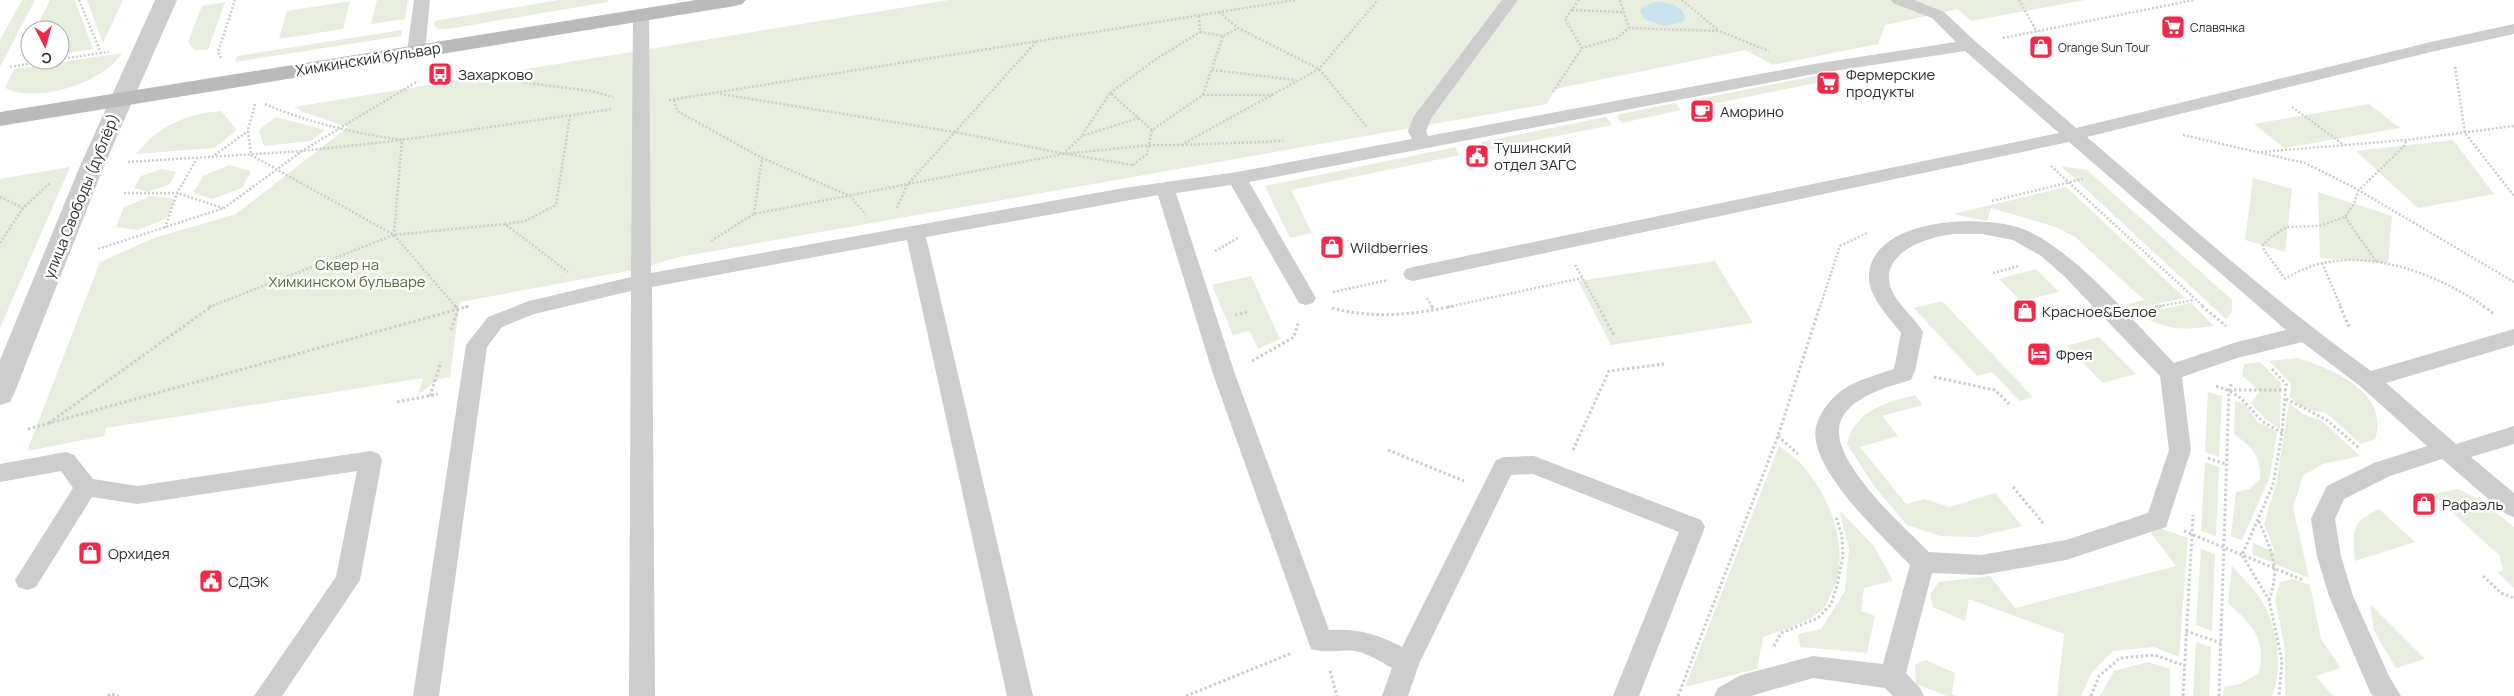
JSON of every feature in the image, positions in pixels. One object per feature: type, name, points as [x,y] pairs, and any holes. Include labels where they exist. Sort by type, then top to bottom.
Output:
[{"type":"main road","name":"Химкинский бульвар","points":[[0,119],[736,0]]},
{"type":"street","name":"улица Свободы (дублёр)","points":[[0,394],[120,101],[166,0]]},
{"type":"lane","points":[[416,52],[422,0]]},
{"type":"lane","points":[[1422,142],[1417,131],[1423,116],[1510,0]]},
{"type":"lane","points":[[1899,0],[1938,15],[1969,45],[2073,133],[2253,291],[2305,334],[2368,380],[2514,507]]},
{"type":"lane","points":[[641,15],[642,696]]},
{"type":"lane","points":[[1413,274],[2024,147],[2073,133],[2135,120],[2514,28]]},
{"type":"lane","points":[[426,696],[477,346],[495,322],[529,308],[641,282],[885,237],[1138,193],[1237,178],[1814,70],[1969,45]]},
{"type":"lane","points":[[1237,178],[1306,298]]},
{"type":"lane","points":[[1166,190],[1224,374],[1320,641],[1355,640],[1371,644],[1407,663]]},
{"type":"lane","points":[[1982,227],[2019,235],[2060,261],[2115,315],[2171,373],[2180,450],[2158,520],[2066,550],[1981,565],[1923,562],[1872,509],[1847,479],[1834,458],[1826,440],[1830,419],[1841,403],[1861,389],[1903,374],[1912,332],[1881,289],[1878,268],[1888,253],[1914,237],[1944,228],[1982,227]]},
{"type":"lane","points":[[915,232],[1020,696]]},
{"type":"lane","points":[[2171,373],[2200,360],[2249,345],[2305,334]]},
{"type":"lane","points":[[2368,380],[2514,337]]},
{"type":"lane","points":[[2388,696],[2379,684],[2341,596],[2329,556],[2323,519],[2335,493],[2382,469],[2514,435]]},
{"type":"lane","points":[[0,473],[66,461],[86,487],[137,495],[213,486],[371,460],[348,580],[267,696]]},
{"type":"lane","points":[[1395,696],[1407,663],[1504,466],[1534,465],[1693,527],[1626,696]]},
{"type":"lane","points":[[27,580],[86,487]]},
{"type":"lane","points":[[1892,677],[1923,562]]},
{"type":"lane","points":[[1727,696],[1750,683],[1813,667],[1892,677],[1911,696]]},
{"type":"path","points":[[79,0],[101,53]]},
{"type":"path","points":[[224,65],[218,52],[235,0]]},
{"type":"path","points":[[125,162],[302,151],[402,140],[674,100],[1295,0]]},
{"type":"path","points":[[1182,145],[1275,95],[1319,68],[1378,0]]},
{"type":"path","points":[[1579,0],[1565,19],[1582,48]]},
{"type":"path","points":[[1620,0],[1629,28]]},
{"type":"path","points":[[1682,0],[1719,30],[1814,70]]},
{"type":"path","points":[[2019,0],[2037,32]]},
{"type":"path","points":[[1969,45],[2194,0]]},
{"type":"path","points":[[1572,10],[1623,12]]},
{"type":"path","points":[[1219,12],[1238,28],[1319,68],[1368,130],[1360,131]]},
{"type":"path","points":[[1199,16],[1200,32]]},
{"type":"path","points":[[1063,154],[1082,136],[1110,93],[1156,59],[1200,32],[1223,36],[1238,28]]},
{"type":"path","points":[[1551,120],[1543,108],[1582,48],[1617,38],[1629,28],[1719,30]]},
{"type":"path","points":[[1203,95],[1223,36]]},
{"type":"path","points":[[674,100],[677,111],[694,122],[762,158],[850,196],[885,237],[907,185],[1036,42]]},
{"type":"path","points":[[70,58],[118,50]]},
{"type":"path","points":[[2454,62],[2465,133],[2514,196]]},
{"type":"path","points":[[10,67],[20,65]]},
{"type":"path","points":[[1212,70],[1297,80]]},
{"type":"path","points":[[458,74],[592,91],[641,105]]},
{"type":"path","points":[[98,249],[224,208],[302,151],[418,81]]},
{"type":"path","points":[[716,93],[955,132],[1063,154],[1133,165],[1147,154],[1151,145],[1152,130],[1110,93]]},
{"type":"path","points":[[1152,130],[1203,95],[1275,95]]},
{"type":"path","points":[[251,155],[248,130],[256,100],[291,116],[338,130],[402,140]]},
{"type":"path","points":[[2303,115],[2344,145]]},
{"type":"path","points":[[47,424],[207,308],[394,235],[505,224],[525,220],[556,205],[570,116]]},
{"type":"path","points":[[1082,136],[1140,118]]},
{"type":"path","points":[[2135,120],[2179,134],[2305,163],[2358,190],[2514,282]]},
{"type":"path","points":[[2256,152],[2406,140],[2514,126]]},
{"type":"path","points":[[214,156],[248,130]]},
{"type":"path","points":[[394,235],[402,140]]},
{"type":"path","points":[[707,243],[754,214],[1063,154],[1151,145],[1290,140]]},
{"type":"path","points":[[2285,278],[2264,250],[2263,245],[2272,236],[2287,227],[2319,226],[2344,217],[2354,204],[2358,190],[2405,145],[2406,140]]},
{"type":"path","points":[[28,429],[458,309],[394,235],[251,155]]},
{"type":"path","points":[[165,228],[178,193],[198,157]]},
{"type":"path","points":[[754,214],[762,158]]},
{"type":"path","points":[[1133,165],[1138,193]]},
{"type":"path","points":[[0,243],[23,208],[51,182]]},
{"type":"path","points":[[2070,182],[2195,300],[2249,345],[2228,390],[2219,696]]},
{"type":"path","points":[[124,193],[178,193],[224,208]]},
{"type":"path","points":[[0,197],[23,208]]},
{"type":"path","points":[[2344,217],[2377,264]]},
{"type":"path","points":[[505,224],[575,277]]},
{"type":"path","points":[[1190,265],[1262,224]]},
{"type":"path","points":[[2253,291],[2322,263],[2354,262],[2393,265],[2445,282],[2473,297],[2500,318]]},
{"type":"path","points":[[2322,263],[2350,331]]},
{"type":"path","points":[[1224,374],[1264,356],[1294,337],[1306,298],[1349,314],[1377,316],[1434,310],[1583,279],[1614,335]]},
{"type":"path","points":[[1344,290],[1360,286]]},
{"type":"path","points":[[2115,315],[2195,300]]},
{"type":"path","points":[[2200,360],[2199,381],[2228,390],[2249,404],[2260,419],[2282,432]]},
{"type":"path","points":[[1562,475],[1609,371],[1664,364]]},
{"type":"path","points":[[1904,371],[1995,390],[2009,404]]},
{"type":"path","points":[[397,402],[471,387]]},
{"type":"path","points":[[2228,390],[2286,390]]},
{"type":"path","points":[[2242,555],[2273,485],[2286,398],[2300,408],[2332,423],[2382,469]]},
{"type":"path","points":[[1778,436],[1790,447]]},
{"type":"path","points":[[1388,450],[1490,492]]},
{"type":"path","points":[[2013,487],[2066,550]]},
{"type":"path","points":[[2183,696],[2193,508]]},
{"type":"path","points":[[1781,675],[1772,649],[1781,633],[1806,624],[1826,611],[1838,583],[1844,550],[1843,537],[1833,510]]},
{"type":"path","points":[[2158,520],[2341,596]]},
{"type":"path","points":[[2258,520],[2277,569],[2277,584],[2269,600]]},
{"type":"path","points":[[2242,555],[2269,600],[2282,661],[2279,696]]},
{"type":"path","points":[[2483,576],[2501,593],[2514,598]]},
{"type":"path","points":[[2186,631],[2221,643]]},
{"type":"path","points":[[1186,696],[1320,641]]},
{"type":"path","points":[[2091,696],[2099,676],[2120,658],[2155,655],[2185,666]]},
{"type":"path","points":[[108,696],[110,694],[119,696]]},
{"type":"green space","points":[[22,0],[35,0],[25,20],[20,20],[20,29],[0,67],[0,40]]},
{"type":"green space","points":[[50,0],[75,0],[93,49],[70,52],[70,20],[40,20]]},
{"type":"green space","points":[[87,0],[123,0],[103,43]]},
{"type":"green space","points":[[377,0],[408,0],[405,19],[371,24]]},
{"type":"green space","points":[[559,0],[608,0],[608,2],[448,29],[437,29],[434,25],[434,21]]},
{"type":"green space","name":"Сквер на Химкинском бульваре","points":[[949,0],[2085,0],[1971,21],[1958,9],[1885,25],[1878,44],[1773,65],[1745,50],[1555,89],[1547,104],[679,257],[638,269],[460,302],[450,377],[439,379],[418,395],[423,378],[106,428],[104,436],[27,451],[100,262],[154,238],[236,214],[348,127],[303,112],[294,107]]},
{"type":"green space","points":[[350,1],[343,29],[279,39],[287,11]]},
{"type":"green space","points":[[225,2],[208,50],[194,50],[188,42],[202,6]]},
{"type":"green space","points":[[402,30],[401,36],[235,62],[237,56]]},
{"type":"green space","points":[[122,53],[113,64],[100,73],[68,88],[34,94],[5,88],[14,69],[70,70],[70,61]]},
{"type":"green space","points":[[1815,76],[1821,82],[1698,107],[1693,100]]},
{"type":"green space","points":[[1675,103],[1681,110],[1622,123],[1616,115]]},
{"type":"green space","points":[[2369,104],[2400,128],[2284,148],[2254,124]]},
{"type":"green space","points":[[221,111],[237,130],[214,148],[136,154],[154,136],[174,123],[196,115]]},
{"type":"green space","points":[[276,117],[325,130],[311,141],[264,146],[259,130]]},
{"type":"green space","points":[[1606,117],[1612,125],[1486,150],[1481,142]]},
{"type":"green space","points":[[2453,140],[2494,194],[2418,208],[2356,151]]},
{"type":"green space","points":[[1455,147],[1460,155],[1291,190],[1312,233],[1290,238],[1265,186]]},
{"type":"green space","points":[[229,165],[251,171],[242,188],[213,199],[193,193],[203,176]]},
{"type":"green space","points":[[2061,166],[2087,170],[2232,300],[2232,312],[2226,319]]},
{"type":"green space","points":[[70,167],[0,328],[0,179]]},
{"type":"green space","points":[[162,169],[176,172],[170,184],[148,192],[134,188],[141,176]]},
{"type":"green space","points":[[2253,178],[2292,189],[2285,252],[2245,240]]},
{"type":"green space","points":[[2066,187],[2185,298],[2132,309],[2127,304],[2144,300],[2075,237],[2056,227],[1991,208],[1987,221],[1953,214]]},
{"type":"green space","points":[[2318,192],[2392,216],[2388,263],[2320,258]]},
{"type":"green space","points":[[151,196],[175,199],[167,218],[138,230],[116,227],[124,207]]},
{"type":"green space","points":[[1715,261],[1753,323],[1611,345],[1578,281]]},
{"type":"green space","points":[[2036,269],[2059,292],[2021,301],[1999,279]]},
{"type":"green space","points":[[1251,276],[1280,339],[1258,349],[1250,331],[1233,335],[1212,285]]},
{"type":"green space","points":[[1942,301],[2033,397],[2020,401],[1992,372],[1977,376],[1914,308]]},
{"type":"green space","points":[[2191,303],[2214,326],[2175,328],[2158,324],[2138,314]]},
{"type":"green space","points":[[2099,337],[2136,374],[2103,383],[2066,346]]},
{"type":"green space","points":[[2298,358],[2342,376],[2367,396],[2374,408],[2378,423],[2375,439],[2361,444],[2325,412],[2313,411],[2299,405],[2290,397],[2291,384],[2269,361]]},
{"type":"green space","points":[[2260,362],[2281,383],[2280,429],[2265,419],[2251,403],[2260,392],[2242,375],[2244,364]]},
{"type":"green space","points":[[2208,392],[2222,396],[2219,457],[2205,452]]},
{"type":"green space","points":[[1915,395],[1923,405],[1882,416],[1898,436],[1860,447],[1906,504],[1924,499],[1949,507],[1995,493],[2022,526],[1977,537],[1941,536],[1907,525],[1874,486],[1847,444],[1851,432],[1864,416],[1873,410],[1893,401]]},
{"type":"green space","points":[[2235,401],[2245,404],[2258,422],[2277,432],[2270,476],[2242,540],[2231,536],[2236,492],[2250,489],[2260,479],[2260,471],[2257,458],[2251,448],[2234,434]]},
{"type":"green space","points":[[2289,403],[2303,414],[2322,421],[2360,456],[2323,464],[2303,476],[2293,507],[2309,578],[2252,554],[2253,543],[2275,552],[2264,524],[2276,484]]},
{"type":"green space","points":[[1779,446],[1795,458],[1808,472],[1827,503],[1834,521],[1840,557],[1838,574],[1833,590],[1825,606],[1816,615],[1794,626],[1763,637],[1757,669],[1685,687]]},
{"type":"green space","points":[[2205,462],[2219,467],[2216,536],[2201,531]]},
{"type":"green space","points":[[2458,489],[2482,501],[2514,527],[2514,588],[2497,572],[2503,571],[2500,556],[2432,494]]},
{"type":"green space","points":[[2379,509],[2415,542],[2355,561],[2355,529],[2363,519]]},
{"type":"green space","points":[[1839,510],[1874,546],[1893,581],[1864,588],[1861,611],[1875,616],[1867,653],[1800,647],[1798,634],[1821,629],[1845,591],[1849,549]]},
{"type":"green space","points":[[2157,527],[2188,538],[2179,657],[2154,647],[2113,651],[2092,672],[2081,696],[2057,696],[2064,634],[1969,599],[1965,621],[1933,607],[1930,594],[1939,582],[1990,576],[2015,608],[2176,566],[2151,533]]},
{"type":"green space","points":[[2201,549],[2215,554],[2212,631],[2196,625]]},
{"type":"green space","points":[[2232,566],[2257,594],[2271,620],[2278,659],[2276,685],[2272,696],[2223,696],[2224,687],[2240,684],[2259,673],[2261,661],[2261,650],[2256,633],[2228,603]]},
{"type":"green space","points":[[2293,579],[2310,585],[2321,639],[2341,668],[2315,676],[2333,696],[2285,696],[2285,650],[2275,599],[2280,582]]},
{"type":"green space","points":[[2370,604],[2425,659],[2396,668],[2374,631]]},
{"type":"green space","points":[[2196,642],[2211,647],[2209,696],[2193,696]]},
{"type":"green space","points":[[1925,660],[1955,673],[1952,694],[1957,696],[1947,696],[1916,684],[1915,665]]},
{"type":"green space","points":[[2148,662],[2170,669],[2170,696],[2100,696],[2114,671]]},
{"type":"water","points":[[1658,1],[1672,4],[1682,10],[1685,18],[1682,22],[1664,26],[1644,19],[1640,11],[1642,7]]},
{"type":"place","name":"Славянка","points":[[2173,27]]},
{"type":"place","name":"Orange Sun Tour","points":[[2041,47]]},
{"type":"place","name":"Захарково","points":[[440,74]]},
{"type":"place","name":"Фермерские продукты","points":[[1828,83]]},
{"type":"place","name":"Аморино","points":[[1702,111]]},
{"type":"place","name":"Тушинский отдел ЗАГС","points":[[1477,156]]},
{"type":"place","name":"Wildberries","points":[[1332,247]]},
{"type":"place","name":"Красное&Белое","points":[[2025,311]]},
{"type":"place","name":"Фрея","points":[[2039,354]]},
{"type":"place","name":"Рафаэль","points":[[2424,504]]},
{"type":"place","name":"Орхидея","points":[[90,553]]},
{"type":"place","name":"СДЭК","points":[[211,581]]}]
